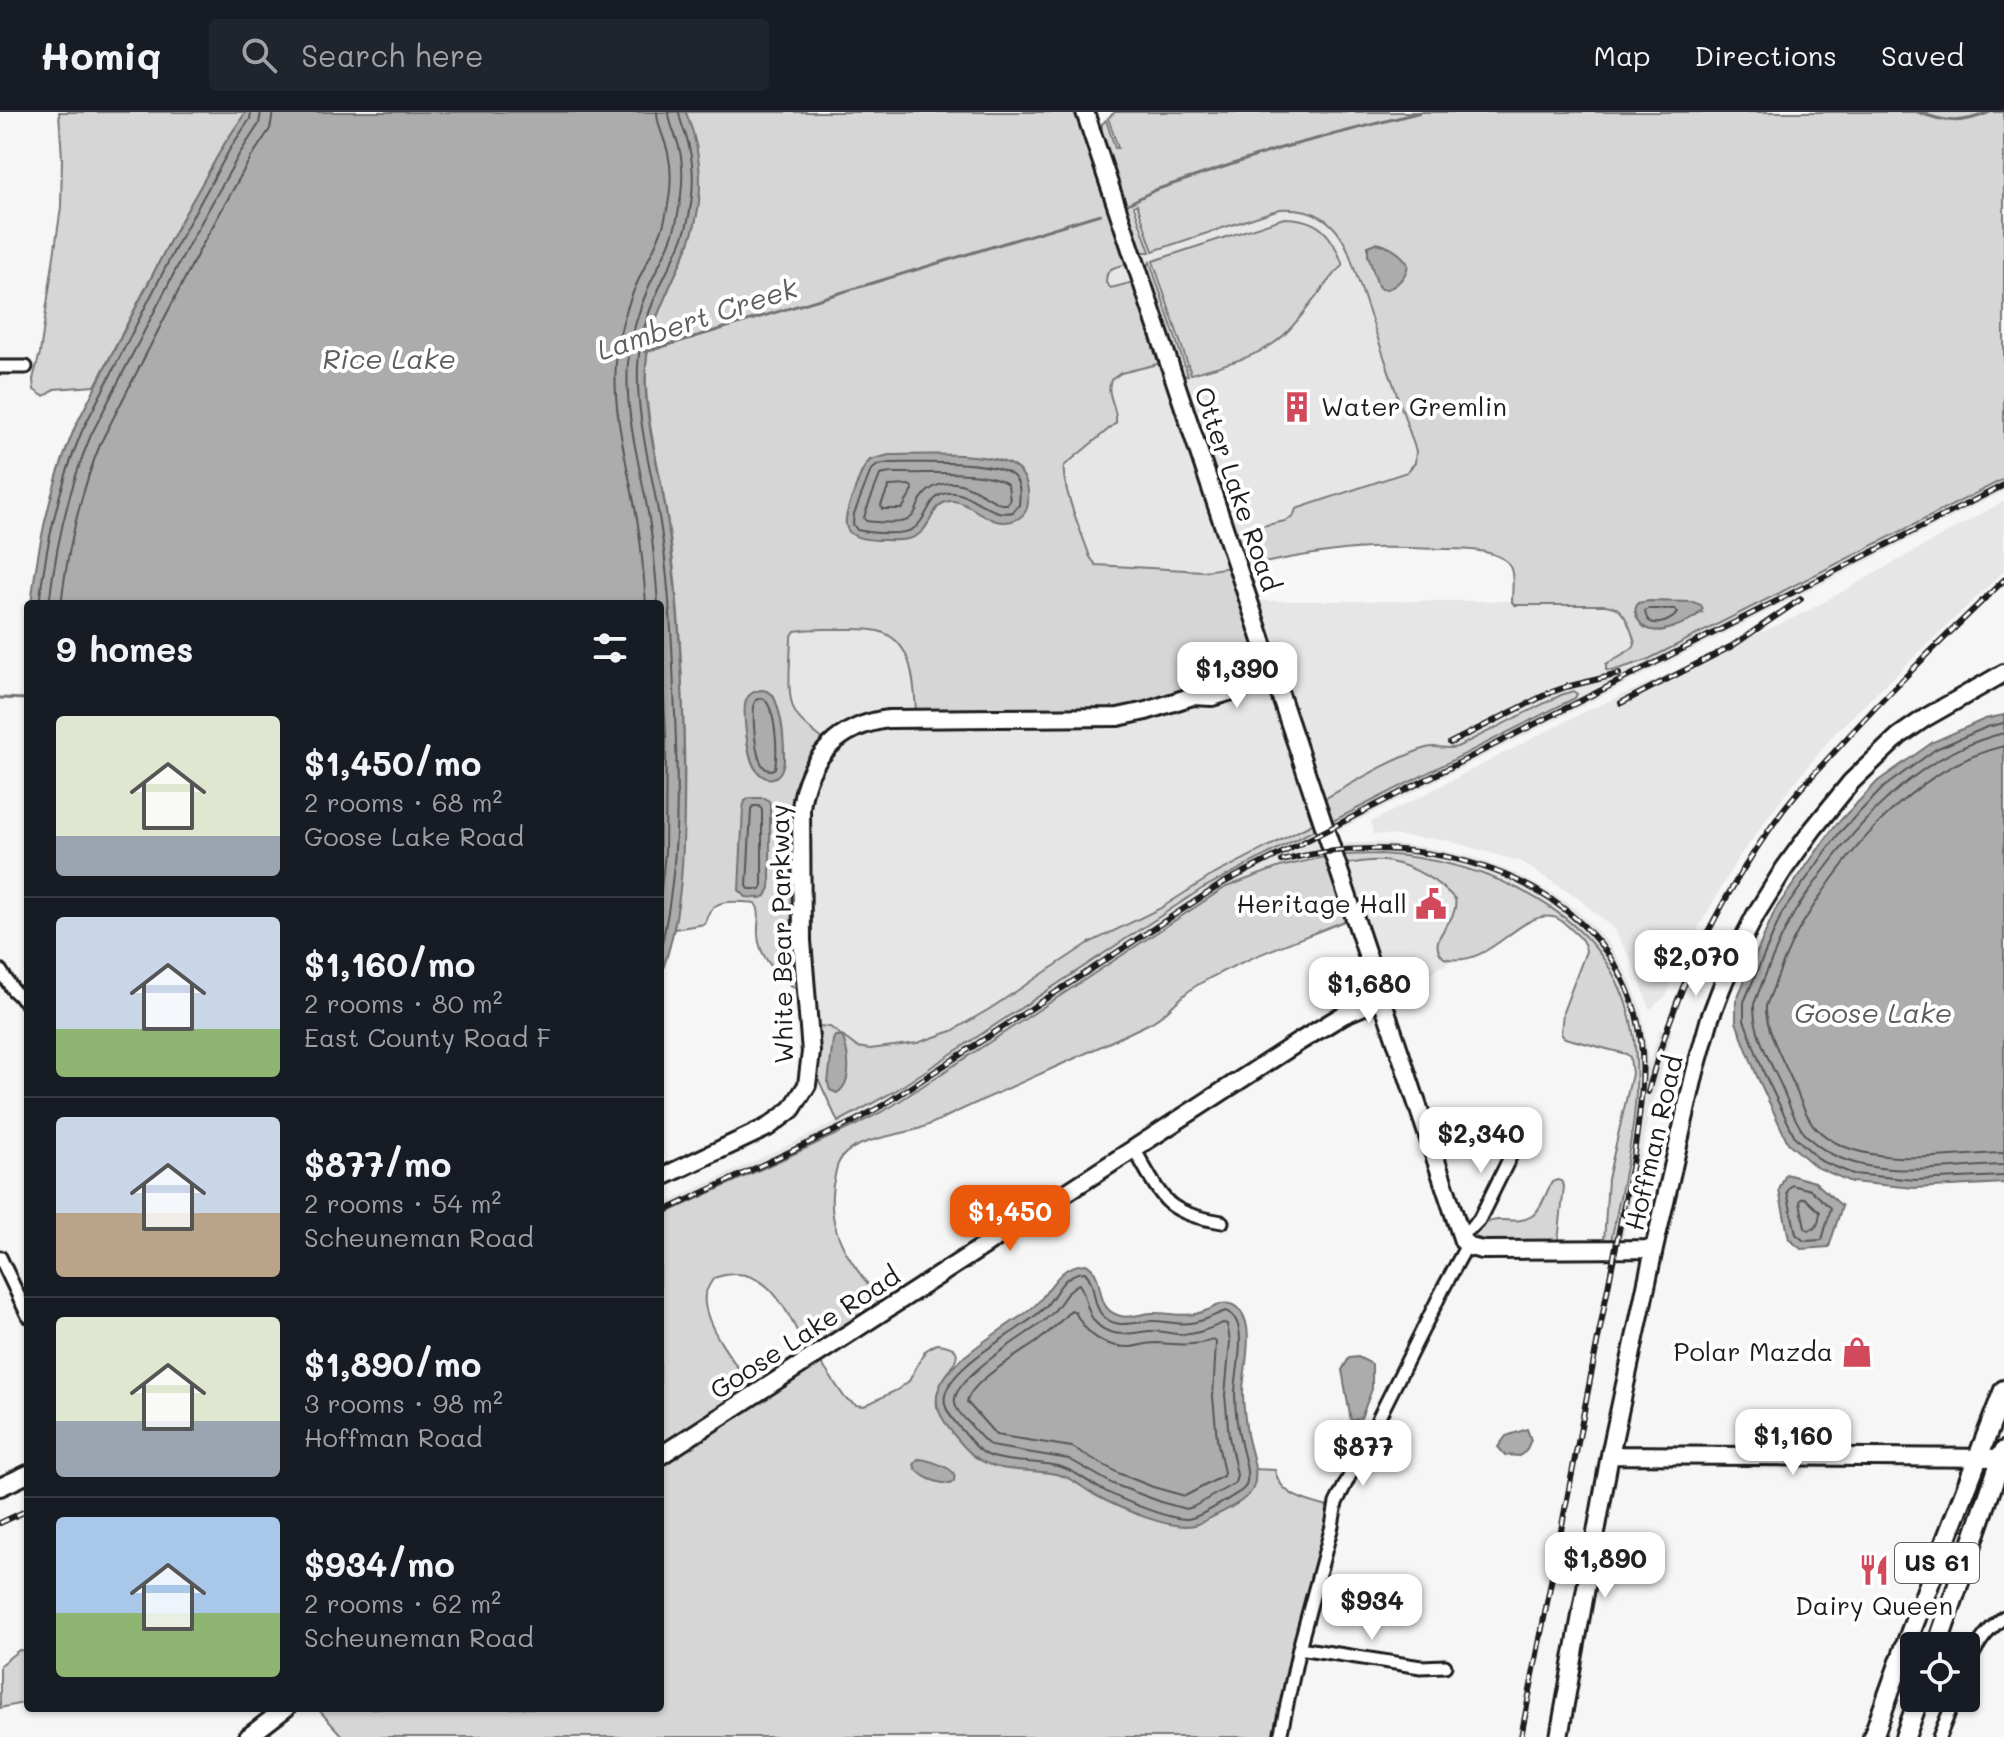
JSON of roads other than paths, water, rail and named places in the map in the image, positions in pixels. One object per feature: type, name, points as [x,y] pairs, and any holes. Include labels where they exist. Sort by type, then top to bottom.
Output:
[{"type":"main road","name":"US 61","points":[[1873,1737],[2004,1390]]},
{"type":"main road","name":"US 61","points":[[1942,1632],[2003,1456]]},
{"type":"main road","points":[[1905,1737],[1914,1712]]},
{"type":"street","name":"Otter Lake Road","points":[[1085,112],[1464,1240]]},
{"type":"street","points":[[0,367],[26,367]]},
{"type":"street","name":"White Bear Parkway","points":[[664,1176],[768,1127],[792,1109],[807,1085],[811,1052],[802,941],[801,808],[812,769],[835,740],[858,726],[885,719],[1109,718],[1137,714],[1193,696],[1209,685],[1273,671]]},
{"type":"street","name":"Hoffman Road","points":[[1559,1737],[1610,1455],[1654,1249],[1710,1018],[1737,951],[1756,914],[1813,829],[1851,782],[1899,736],[2004,673]]},
{"type":"street","points":[[0,970],[24,1000]]},
{"type":"street","name":"Goose Lake Road","points":[[664,1453],[1323,1027],[1383,998]]},
{"type":"street","points":[[1280,1737],[1336,1503],[1443,1289],[1464,1240],[1479,1220],[1521,1135]]},
{"type":"street","points":[[1134,1149],[1171,1205],[1197,1217],[1222,1222]]},
{"type":"street","points":[[1464,1240],[1482,1250],[1654,1249]]},
{"type":"street","points":[[0,1257],[24,1308]]},
{"type":"street","points":[[1610,1455],[2003,1456]]},
{"type":"street","points":[[0,1487],[24,1476]]},
{"type":"street","points":[[1980,1643],[1988,1630],[2004,1617]]},
{"type":"street","points":[[1299,1648],[1421,1667],[1445,1666]]},
{"type":"street","points":[[248,1737],[281,1712]]},
{"type":"street","points":[[1939,1737],[1949,1712]]},
{"type":"water","name":"Rice Lake","points":[[246,112],[685,112],[687,115],[699,165],[697,217],[656,319],[646,364],[649,425],[672,557],[683,716],[683,854],[674,929],[664,965],[664,600],[32,600],[47,514],[75,427],[173,235]]},
{"type":"water","points":[[1376,243],[1395,251],[1408,265],[1399,282],[1390,288],[1381,289],[1378,286],[1368,255],[1368,246]]},
{"type":"water","points":[[889,455],[974,456],[1005,462],[1016,468],[1024,479],[1028,496],[1026,510],[1018,519],[1005,522],[996,521],[962,503],[946,502],[916,536],[893,540],[856,536],[846,527],[846,521],[859,479],[870,460]]},
{"type":"water","points":[[1693,602],[1703,609],[1681,624],[1652,630],[1644,627],[1636,612],[1638,603]]},
{"type":"water","points":[[761,690],[773,695],[783,733],[784,763],[779,774],[770,779],[760,774],[752,762],[745,724],[746,700],[750,694]]},
{"type":"water","name":"Goose Lake","points":[[2004,715],[2004,1183],[1915,1188],[1851,1182],[1816,1167],[1788,1143],[1736,1022],[1736,1001],[1775,910],[1834,827],[1878,781],[1933,742],[1985,719]]},
{"type":"water","points":[[750,798],[765,798],[770,804],[770,888],[766,896],[760,898],[746,897],[739,890],[743,808]]},
{"type":"water","points":[[835,1036],[843,1038],[848,1068],[846,1082],[837,1093],[830,1090],[828,1083]]},
{"type":"water","points":[[1786,1174],[1815,1182],[1842,1206],[1829,1247],[1801,1249],[1789,1239],[1779,1190]]},
{"type":"water","points":[[1086,1264],[1096,1275],[1104,1304],[1119,1316],[1151,1313],[1191,1315],[1226,1303],[1241,1312],[1248,1332],[1243,1392],[1255,1482],[1250,1493],[1237,1504],[1198,1524],[1188,1526],[1161,1522],[1117,1506],[1063,1476],[989,1465],[968,1450],[948,1426],[937,1403],[938,1391],[953,1367],[1038,1303],[1064,1271]]},
{"type":"water","points":[[1358,1357],[1372,1364],[1372,1389],[1361,1418],[1351,1421],[1342,1370],[1349,1358]]},
{"type":"water","points":[[1527,1429],[1531,1440],[1526,1451],[1519,1456],[1505,1455],[1498,1447],[1506,1436]]},
{"type":"water","points":[[918,1459],[948,1469],[954,1474],[954,1481],[950,1484],[924,1476],[914,1465]]},
{"type":"waterway","name":"Lambert Creek","points":[[1128,204],[1155,190],[1281,148],[1421,112]]},
{"type":"waterway","points":[[1918,112],[1954,121],[1990,112]]},
{"type":"waterway","name":"Lambert Creek","points":[[645,352],[1100,214]]},
{"type":"waterway","name":"Lambert Creek","points":[[0,698],[24,699]]},
{"type":"railway","points":[[664,1211],[885,1104],[1223,883],[2004,485]]},
{"type":"railway","points":[[1648,1092],[1670,1021],[1699,952],[1733,886],[1774,823],[1788,803],[1877,705],[2004,580]]},
{"type":"railway","points":[[1621,703],[1732,646],[1801,599]]},
{"type":"railway","points":[[1450,743],[1549,693],[1619,674]]},
{"type":"railway","points":[[1282,861],[1332,851],[1386,849],[1440,855],[1492,870],[1541,893],[1582,925],[1615,965],[1636,1014],[1642,1066],[1634,1153],[1521,1737]]},
{"type":"railway","points":[[0,1523],[24,1512]]},
{"type":"place","name":"Water Gremlin","points":[[1297,407]]},
{"type":"place","name":"Heritage Hall","points":[[1431,904]]},
{"type":"place","name":"Polar Mazda","points":[[1857,1352]]},
{"type":"place","name":"Dairy Queen","points":[[1874,1570]]}]
